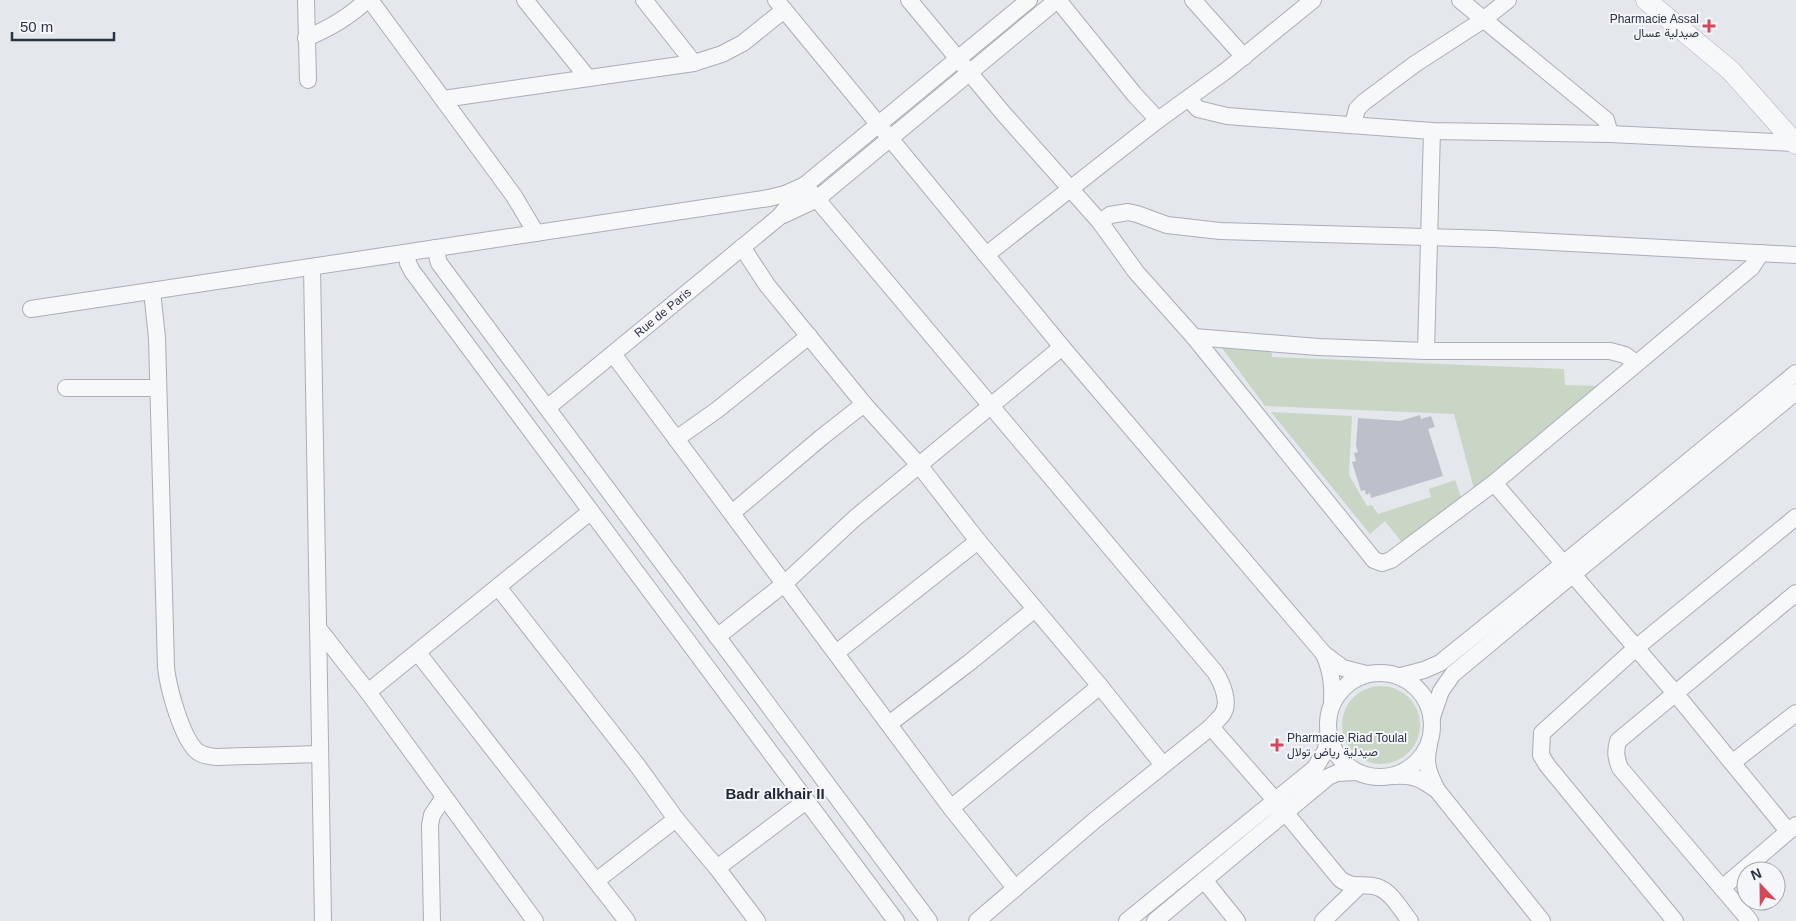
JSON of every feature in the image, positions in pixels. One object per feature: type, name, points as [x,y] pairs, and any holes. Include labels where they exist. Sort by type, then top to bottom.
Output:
[{"type":"street","points":[[306,0],[308,80]]},
{"type":"street","points":[[306,38],[342,20],[369,0],[514,196],[536,233]]},
{"type":"street","points":[[525,0],[588,78]]},
{"type":"street","points":[[644,0],[694,63]]},
{"type":"street","points":[[910,0],[1100,222],[1136,272],[1194,337],[1374,560],[1382,563],[1391,560],[1494,483],[1752,267],[1761,253]]},
{"type":"street","points":[[779,217],[805,185],[1028,0]]},
{"type":"street","points":[[779,217],[817,199],[1057,0],[1158,120]]},
{"type":"street","points":[[1193,0],[1244,57]]},
{"type":"street","points":[[986,254],[1158,120],[1190,99],[1244,57],[1311,0]]},
{"type":"street","points":[[1460,0],[1606,120],[1610,134]]},
{"type":"street","points":[[1353,125],[1357,109],[1364,102],[1415,64],[1483,20],[1508,0]]},
{"type":"street","points":[[1646,0],[1730,70],[1796,144]]},
{"type":"street","points":[[443,99],[694,63],[722,54],[743,44],[780,5],[1062,347],[1324,654],[1343,668],[1366,674]]},
{"type":"street","points":[[1190,99],[1198,109],[1226,116],[1432,131],[1610,134],[1796,144]]},
{"type":"street","points":[[1426,351],[1432,131]]},
{"type":"street","points":[[30,309],[768,198],[785,194],[805,185]]},
{"type":"street","points":[[805,185],[1215,672],[1222,686],[1225,702],[1224,714],[1211,727],[977,921]]},
{"type":"street","points":[[1100,222],[1110,215],[1128,212],[1167,225],[1194,229],[1494,239],[1796,255]]},
{"type":"street","name":"Rue de Paris","points":[[547,408],[779,217]]},
{"type":"street","points":[[742,247],[768,285],[864,404],[919,465],[978,541],[1100,686],[1163,765]]},
{"type":"street","points":[[435,248],[439,263],[928,921]]},
{"type":"street","points":[[407,253],[408,263],[412,271],[896,921]]},
{"type":"street","points":[[312,267],[323,921]]},
{"type":"street","points":[[152,291],[157,338],[166,667],[168,684],[184,730],[196,750],[204,756],[320,754]]},
{"type":"street","points":[[676,439],[717,410],[809,336]]},
{"type":"street","points":[[1194,337],[1318,347],[1426,351],[1610,351],[1626,355],[1636,363]]},
{"type":"street","points":[[718,637],[784,584],[855,518],[1062,347]]},
{"type":"street","points":[[613,354],[951,808],[1015,888]]},
{"type":"street","points":[[1432,716],[1441,691],[1453,674],[1568,570],[1796,372]]},
{"type":"street","points":[[66,388],[158,388]]},
{"type":"street","points":[[1401,676],[1424,670],[1440,663],[1568,570],[1796,392]]},
{"type":"street","points":[[732,513],[864,404]]},
{"type":"street","points":[[1494,483],[1637,647],[1733,762],[1792,828],[1722,888]]},
{"type":"street","points":[[368,692],[590,512]]},
{"type":"street","points":[[1675,921],[1547,766],[1541,755],[1542,733],[1637,647],[1796,517]]},
{"type":"street","points":[[836,653],[978,541]]},
{"type":"street","points":[[498,587],[637,765],[676,819],[717,868],[757,921]]},
{"type":"street","points":[[1750,921],[1620,768],[1615,750],[1618,741],[1796,593]]},
{"type":"street","points":[[889,724],[1035,609]]},
{"type":"street","points":[[318,628],[368,692],[533,920]]},
{"type":"street","points":[[418,653],[627,921]]},
{"type":"street","points":[[1155,921],[1204,880],[1280,806],[1315,768],[1326,750],[1328,736],[1327,719],[1332,703],[1333,685],[1331,671],[1324,654]]},
{"type":"street","points":[[1332,703],[1340,690],[1352,680],[1366,674],[1384,672],[1401,676],[1422,692],[1432,716],[1432,730],[1426,762],[1428,772],[1437,790],[1542,921]]},
{"type":"street","points":[[951,808],[1100,686]]},
{"type":"street","points":[[1733,762],[1796,713]]},
{"type":"street","points":[[1211,727],[1340,879],[1346,884],[1377,887],[1385,891],[1410,921]]},
{"type":"street","points":[[1328,736],[1338,757],[1356,772]]},
{"type":"street","points":[[1391,776],[1403,772],[1414,765],[1423,755],[1429,744]]},
{"type":"street","points":[[1127,921],[1280,806],[1337,773],[1356,772],[1373,776],[1420,778],[1437,790]]},
{"type":"street","points":[[432,921],[430,825],[432,815],[444,797]]},
{"type":"street","points":[[717,868],[806,801]]},
{"type":"street","points":[[596,881],[676,819]]},
{"type":"street","points":[[1204,880],[1237,921]]},
{"type":"street","points":[[1323,921],[1359,886]]},
{"type":"green space","points":[[1222,348],[1271,350],[1272,357],[1564,369],[1565,385],[1600,386],[1474,489],[1454,414],[1265,406]]},
{"type":"green space","points":[[1271,412],[1352,416],[1349,475],[1367,506],[1372,505],[1378,514],[1431,497],[1429,489],[1455,480],[1461,497],[1404,545],[1385,521],[1370,534]]},
{"type":"green space","points":[[1381,686],[1396,689],[1413,703],[1417,710],[1420,725],[1417,740],[1403,757],[1396,761],[1381,764],[1366,761],[1349,747],[1345,740],[1342,725],[1345,710],[1359,693],[1366,689]]},
{"type":"building","points":[[1420,415],[1421,419],[1431,416],[1435,427],[1428,429],[1443,476],[1371,498],[1370,493],[1366,495],[1365,490],[1361,491],[1352,462],[1356,461],[1354,453],[1358,452],[1356,446],[1358,418],[1400,421]]},
{"type":"place","name":"Pharmacie Assal صيدلية عسال","points":[[1709,26]]},
{"type":"place","name":"Pharmacie Riad Toulal صيدلية رياض تولال","points":[[1277,745]]},
{"type":"district","name":"Badr alkhair II","points":[[775,794]]}]
